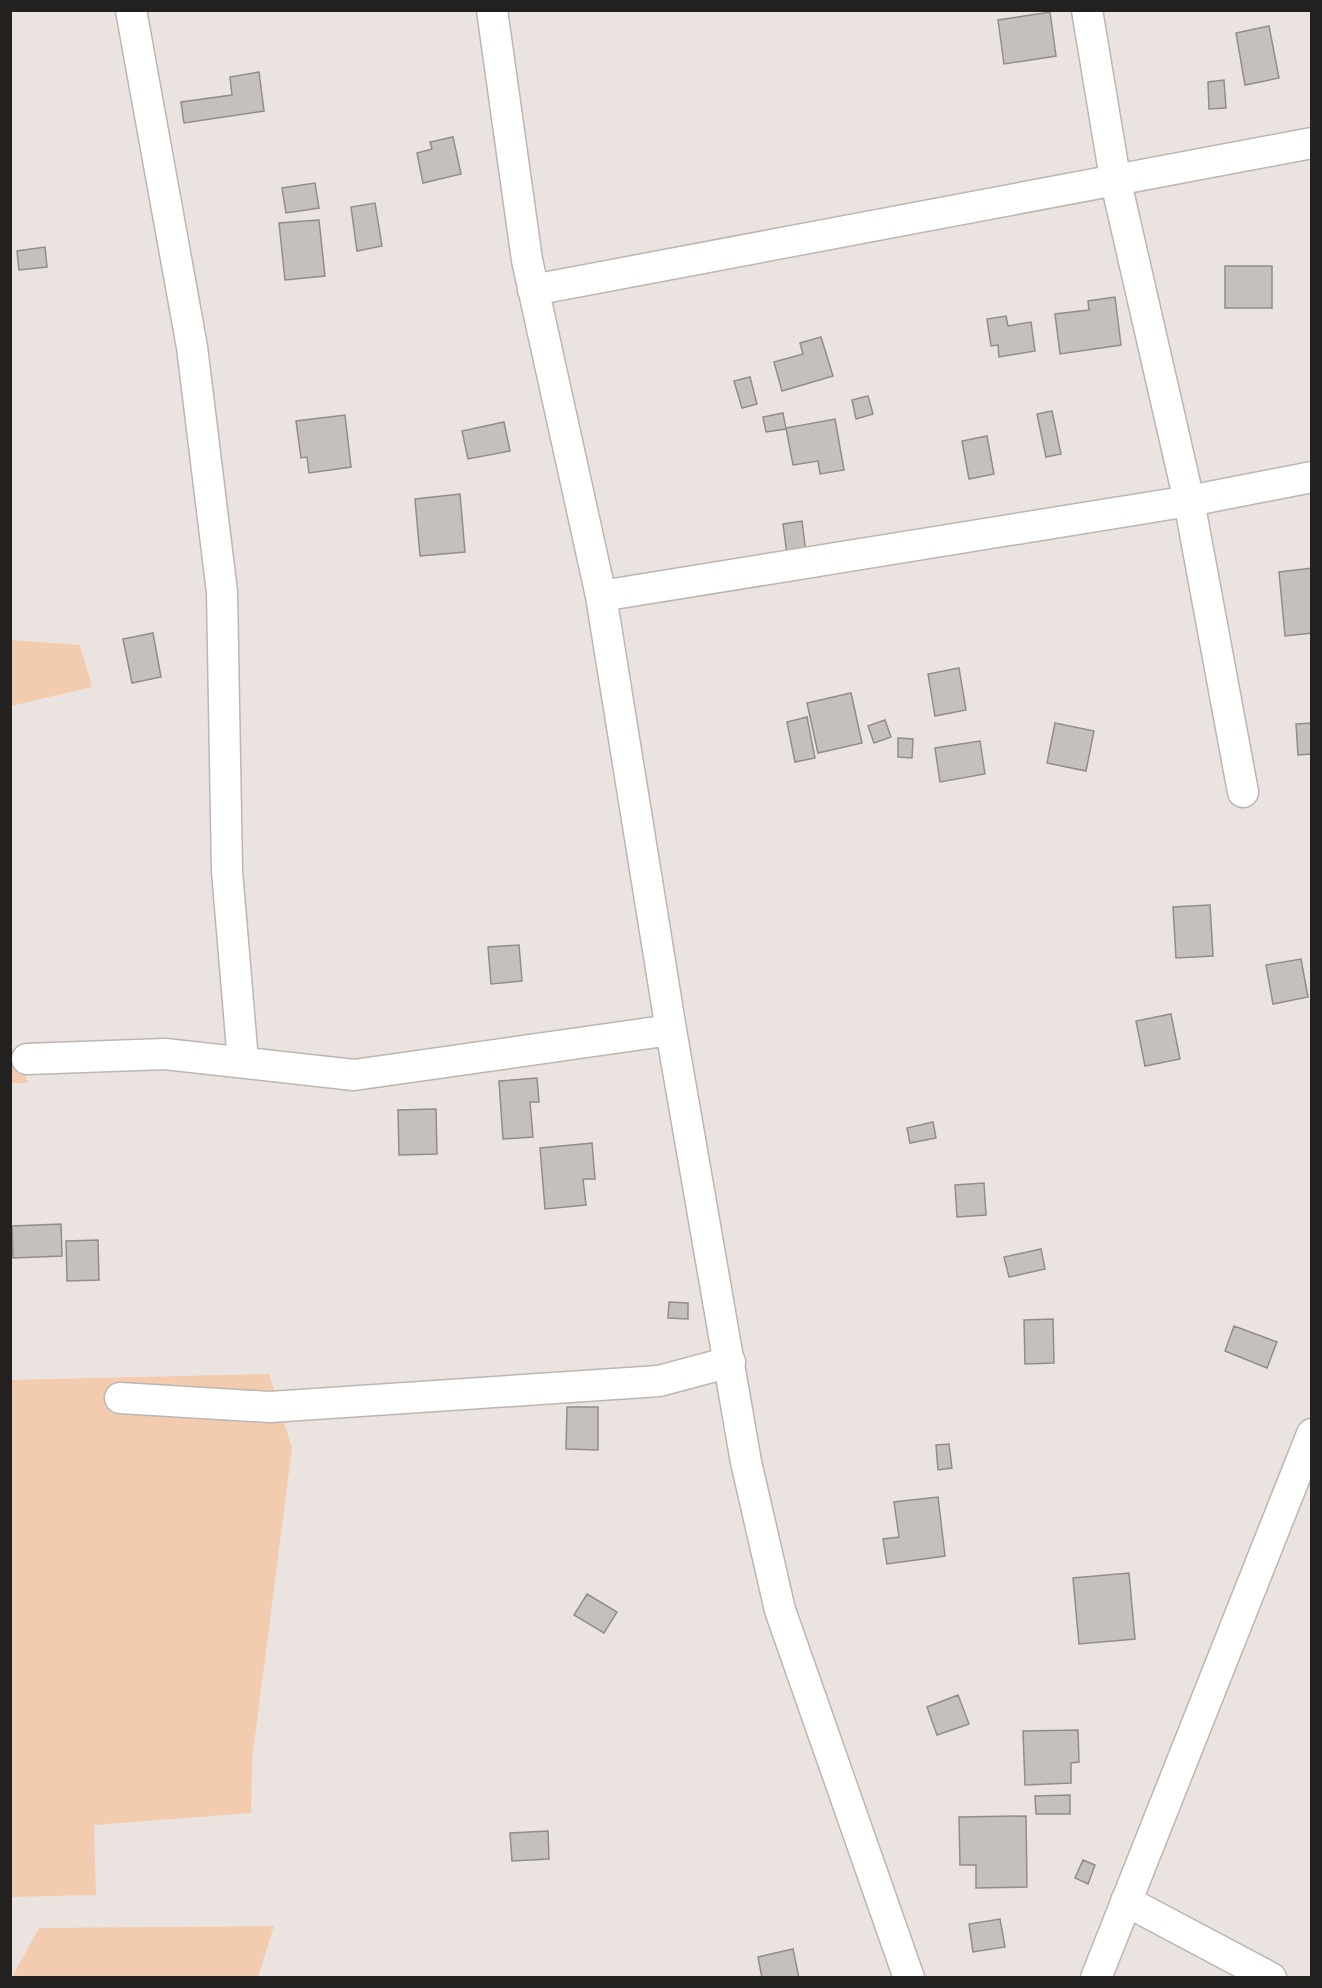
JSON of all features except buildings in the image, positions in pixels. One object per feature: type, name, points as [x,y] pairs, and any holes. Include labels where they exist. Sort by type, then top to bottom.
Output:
[{"type":"street","points":[[131,10],[192,348],[222,592],[227,871],[243,1061]]},
{"type":"street","points":[[492,10],[533,290],[601,596],[671,1030],[746,1462],[780,1610],[909,1977]]},
{"type":"street","points":[[1088,10],[1115,178],[1189,501],[1243,792]]},
{"type":"street","points":[[533,290],[1115,178],[1311,143]]},
{"type":"street","points":[[601,596],[1189,501],[1311,477]]},
{"type":"street","points":[[27,1059],[165,1054],[354,1075],[671,1030]]},
{"type":"street","points":[[120,1398],[270,1407],[658,1382],[730,1362]]},
{"type":"street","points":[[1096,1977],[1311,1434]]},
{"type":"street","points":[[1125,1901],[1271,1977]]},
{"type":"shaded area","points":[[10,640],[80,645],[92,687],[11,706]]},
{"type":"shaded area","points":[[11,1045],[28,1083],[11,1083]]},
{"type":"shaded area","points":[[269,1374],[292,1448],[252,1760],[251,1813],[94,1825],[96,1895],[11,1897],[10,1380]]},
{"type":"shaded area","points":[[274,1926],[258,1977],[12,1977],[39,1928]]}]
